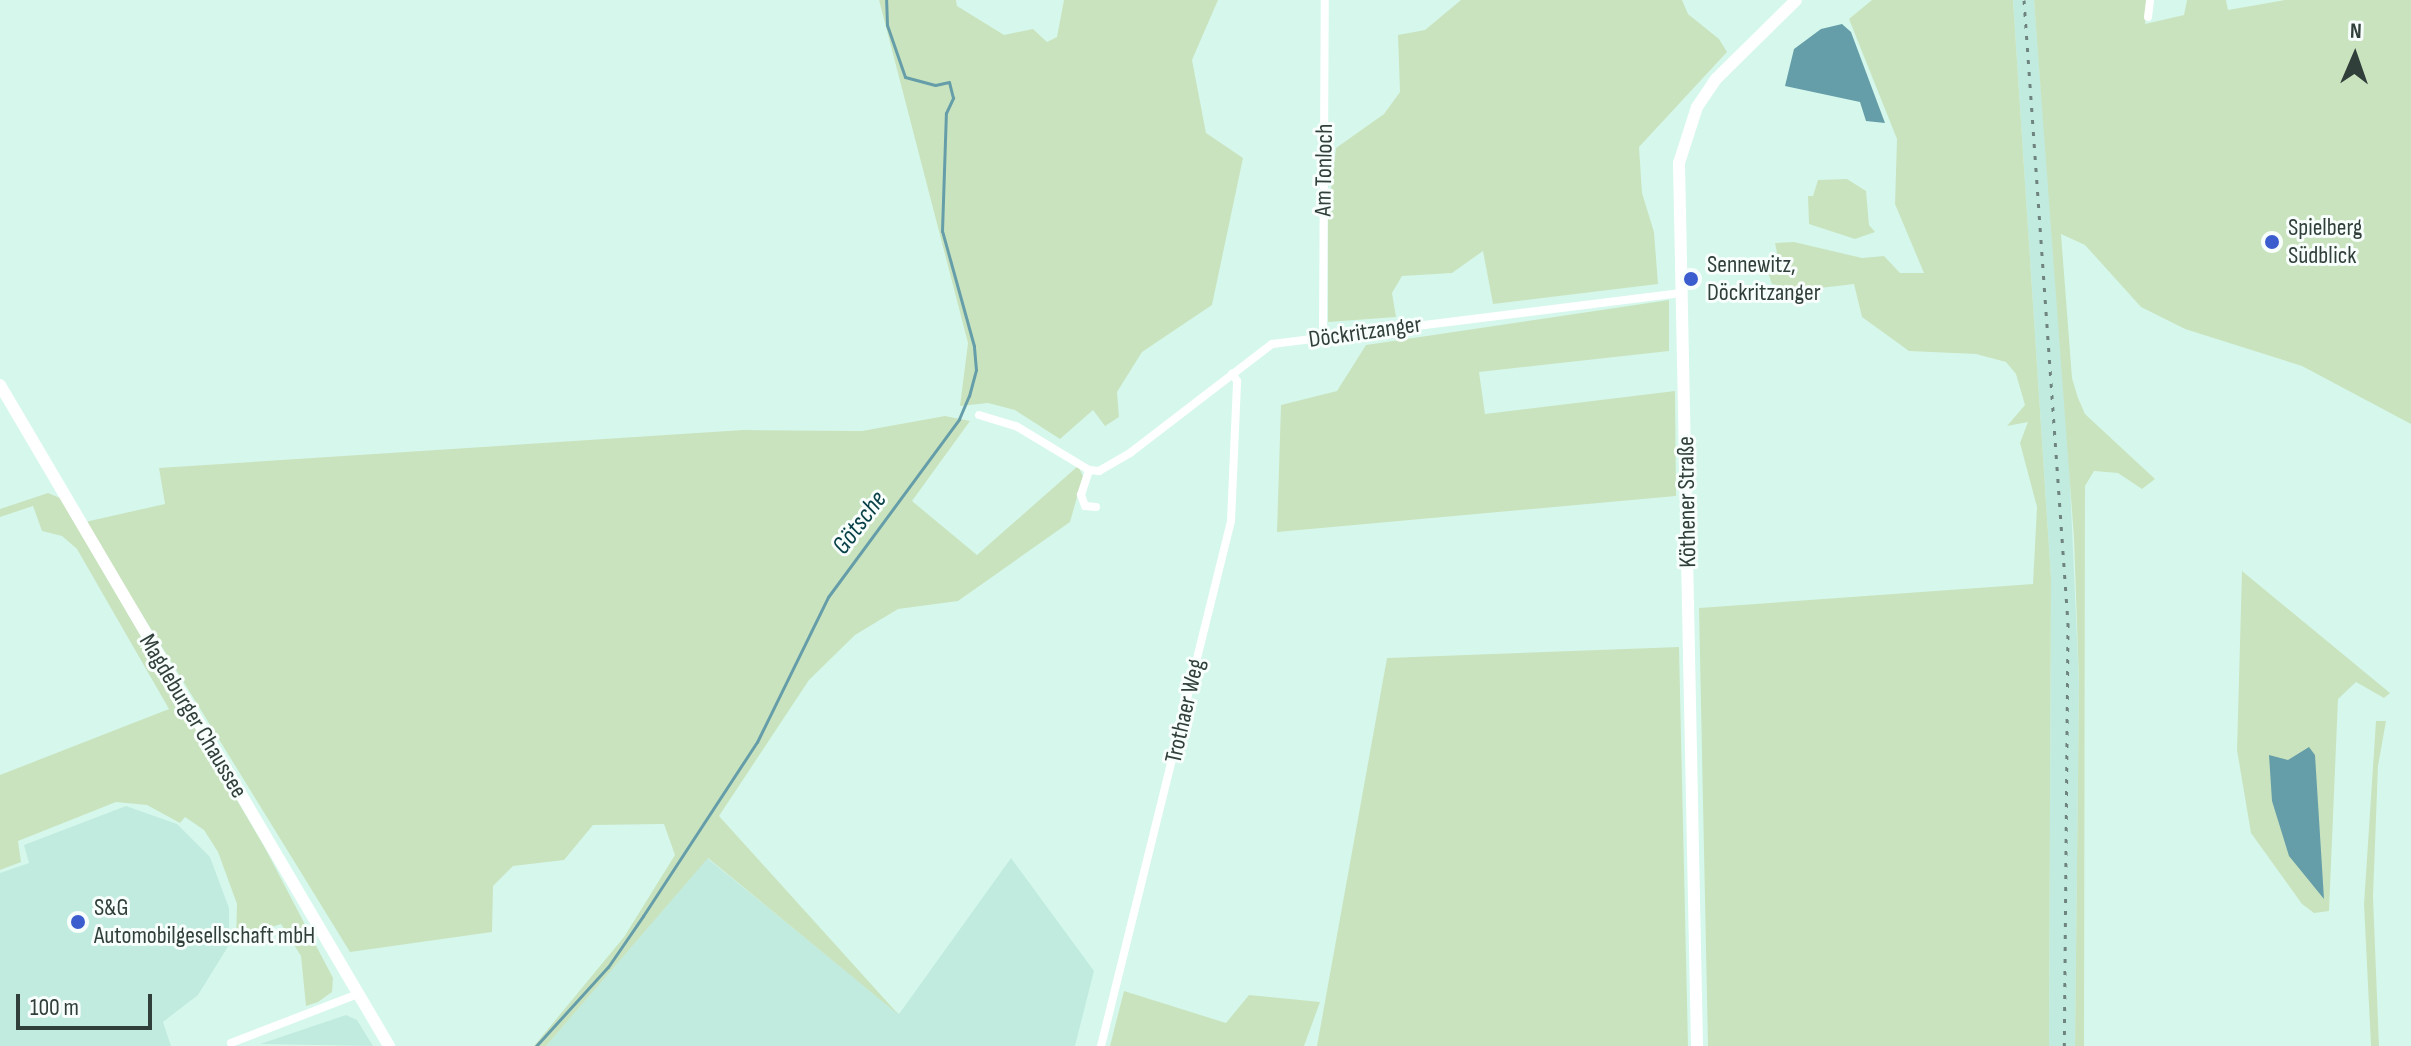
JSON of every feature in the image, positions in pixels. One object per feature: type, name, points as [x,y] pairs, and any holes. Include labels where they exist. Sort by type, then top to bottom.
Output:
[{"type":"main road","name":"Köthener Straße","points":[[1697,1046],[1678,197],[1684,140],[1716,79],[1796,0]]},
{"type":"main road","name":"Magdeburger Chaussee","points":[[0,385],[389,1046]]},
{"type":"street","name":"Am Tonloch","points":[[1323,339],[1325,0]]},
{"type":"street","points":[[2148,17],[2150,0]]},
{"type":"street","name":"Döckritzanger","points":[[1089,470],[1099,471],[1130,453],[1272,344],[1681,293]]},
{"type":"street","name":"Trothaer Weg","points":[[1101,1046],[1231,521],[1237,425],[1237,381],[1232,373]]},
{"type":"street","points":[[979,415],[1016,426],[1089,470],[1081,495],[1085,506],[1096,507]]},
{"type":"street","points":[[231,1043],[358,994]]},
{"type":"shaded area","points":[[2013,0],[2034,0],[2067,417],[2079,683],[2075,1046],[2049,1046],[2051,578]]},
{"type":"shaded area","points":[[1842,24],[1851,32],[1885,123],[1866,121],[1860,102],[1785,86],[1794,49],[1821,29]]},
{"type":"shaded area","points":[[2309,747],[2315,755],[2324,899],[2289,856],[2272,801],[2269,755],[2288,760]]},
{"type":"shaded area","points":[[126,806],[177,824],[210,857],[229,908],[229,945],[198,995],[163,1022],[171,1046],[0,1046],[0,873],[29,863],[24,845]]},
{"type":"shaded area","points":[[707,858],[899,1014],[1011,858],[1094,971],[1075,1046],[546,1046]]},
{"type":"shaded area","points":[[346,1015],[357,1020],[373,1046],[260,1044]]},
{"type":"green space","points":[[879,0],[956,0],[957,6],[1004,35],[1033,29],[1047,42],[1057,37],[1064,0],[1218,0],[1192,60],[1206,133],[1243,158],[1212,305],[1142,352],[1117,392],[1119,417],[1105,426],[1093,410],[1060,439],[1015,410],[988,403],[960,406],[968,343]]},
{"type":"green space","points":[[1461,0],[1682,0],[1688,14],[1719,39],[1727,52],[1639,147],[1642,193],[1654,232],[1658,284],[1493,304],[1483,251],[1452,273],[1402,276],[1392,293],[1396,317],[1328,322],[1328,214],[1336,148],[1384,114],[1400,92],[1398,35],[1425,30]]},
{"type":"green space","points":[[1872,0],[2013,0],[2051,578],[2049,1046],[1708,1046],[1699,608],[2033,584],[2037,507],[2020,443],[2028,422],[2007,426],[2025,405],[2016,374],[2006,362],[1976,354],[1909,351],[1862,317],[1854,284],[1803,290],[1772,284],[1766,267],[1778,258],[1775,243],[1794,242],[1862,258],[1884,256],[1900,273],[1924,273],[1895,204],[1897,139],[1849,19]]},
{"type":"green space","points":[[2034,0],[2147,0],[2145,24],[2184,15],[2187,0],[2226,0],[2228,10],[2285,0],[2411,0],[2411,424],[2302,366],[2185,329],[2141,307],[2085,245],[2061,234],[2072,378],[2078,398],[2085,414],[2155,479],[2142,489],[2118,473],[2094,471],[2085,486],[2084,1046],[2075,1046],[2079,683],[2074,538]]},
{"type":"green space","points":[[1847,179],[1866,191],[1869,225],[1875,232],[1855,239],[1809,224],[1808,196],[1813,196],[1818,180]]},
{"type":"green space","points":[[1669,300],[1669,351],[1479,372],[1485,414],[1675,391],[1676,496],[1277,532],[1281,405],[1337,391],[1366,345]]},
{"type":"green space","points":[[945,416],[970,421],[912,501],[977,555],[1078,466],[1083,476],[1070,522],[958,601],[898,609],[855,635],[809,680],[719,816],[899,1015],[708,858],[546,1046],[534,1046],[624,937],[675,855],[664,824],[593,825],[564,860],[513,866],[493,886],[492,932],[350,952],[85,522],[165,504],[159,468],[743,430],[862,431]]},
{"type":"green space","points":[[48,493],[60,498],[265,848],[333,978],[332,992],[318,1002],[306,1006],[301,956],[281,924],[236,939],[237,904],[218,852],[204,830],[185,817],[180,823],[147,805],[116,802],[18,841],[21,862],[0,870],[0,775],[169,709],[77,549],[62,536],[42,531],[33,506],[0,517],[0,509]]},
{"type":"green space","points":[[2242,571],[2390,693],[2384,698],[2356,682],[2338,699],[2329,911],[2314,913],[2302,904],[2251,833],[2237,750]]},
{"type":"green space","points":[[1679,647],[1688,1046],[1317,1046],[1387,658]]},
{"type":"green space","points":[[2376,721],[2386,721],[2378,766],[2373,897],[2379,1046],[2371,1046],[2364,904]]},
{"type":"green space","points":[[1124,991],[1226,1023],[1249,995],[1320,1002],[1304,1046],[1110,1046]]},
{"type":"waterway","name":"Götsche","points":[[536,1046],[608,967],[643,916],[757,742],[828,597],[959,419],[969,396],[976,370],[974,346],[942,231],[946,113],[953,98],[949,82],[935,85],[905,77],[887,25],[886,0]]},
{"type":"railway","points":[[2024,0],[2068,623],[2064,1046]]},
{"type":"place","name":"Spielberg Südblick","points":[[2272,242]]},
{"type":"place","name":"Sennewitz, Döckritzanger","points":[[1691,279]]},
{"type":"place","name":"S&G Automobilgesellschaft mbH","points":[[78,922]]}]
